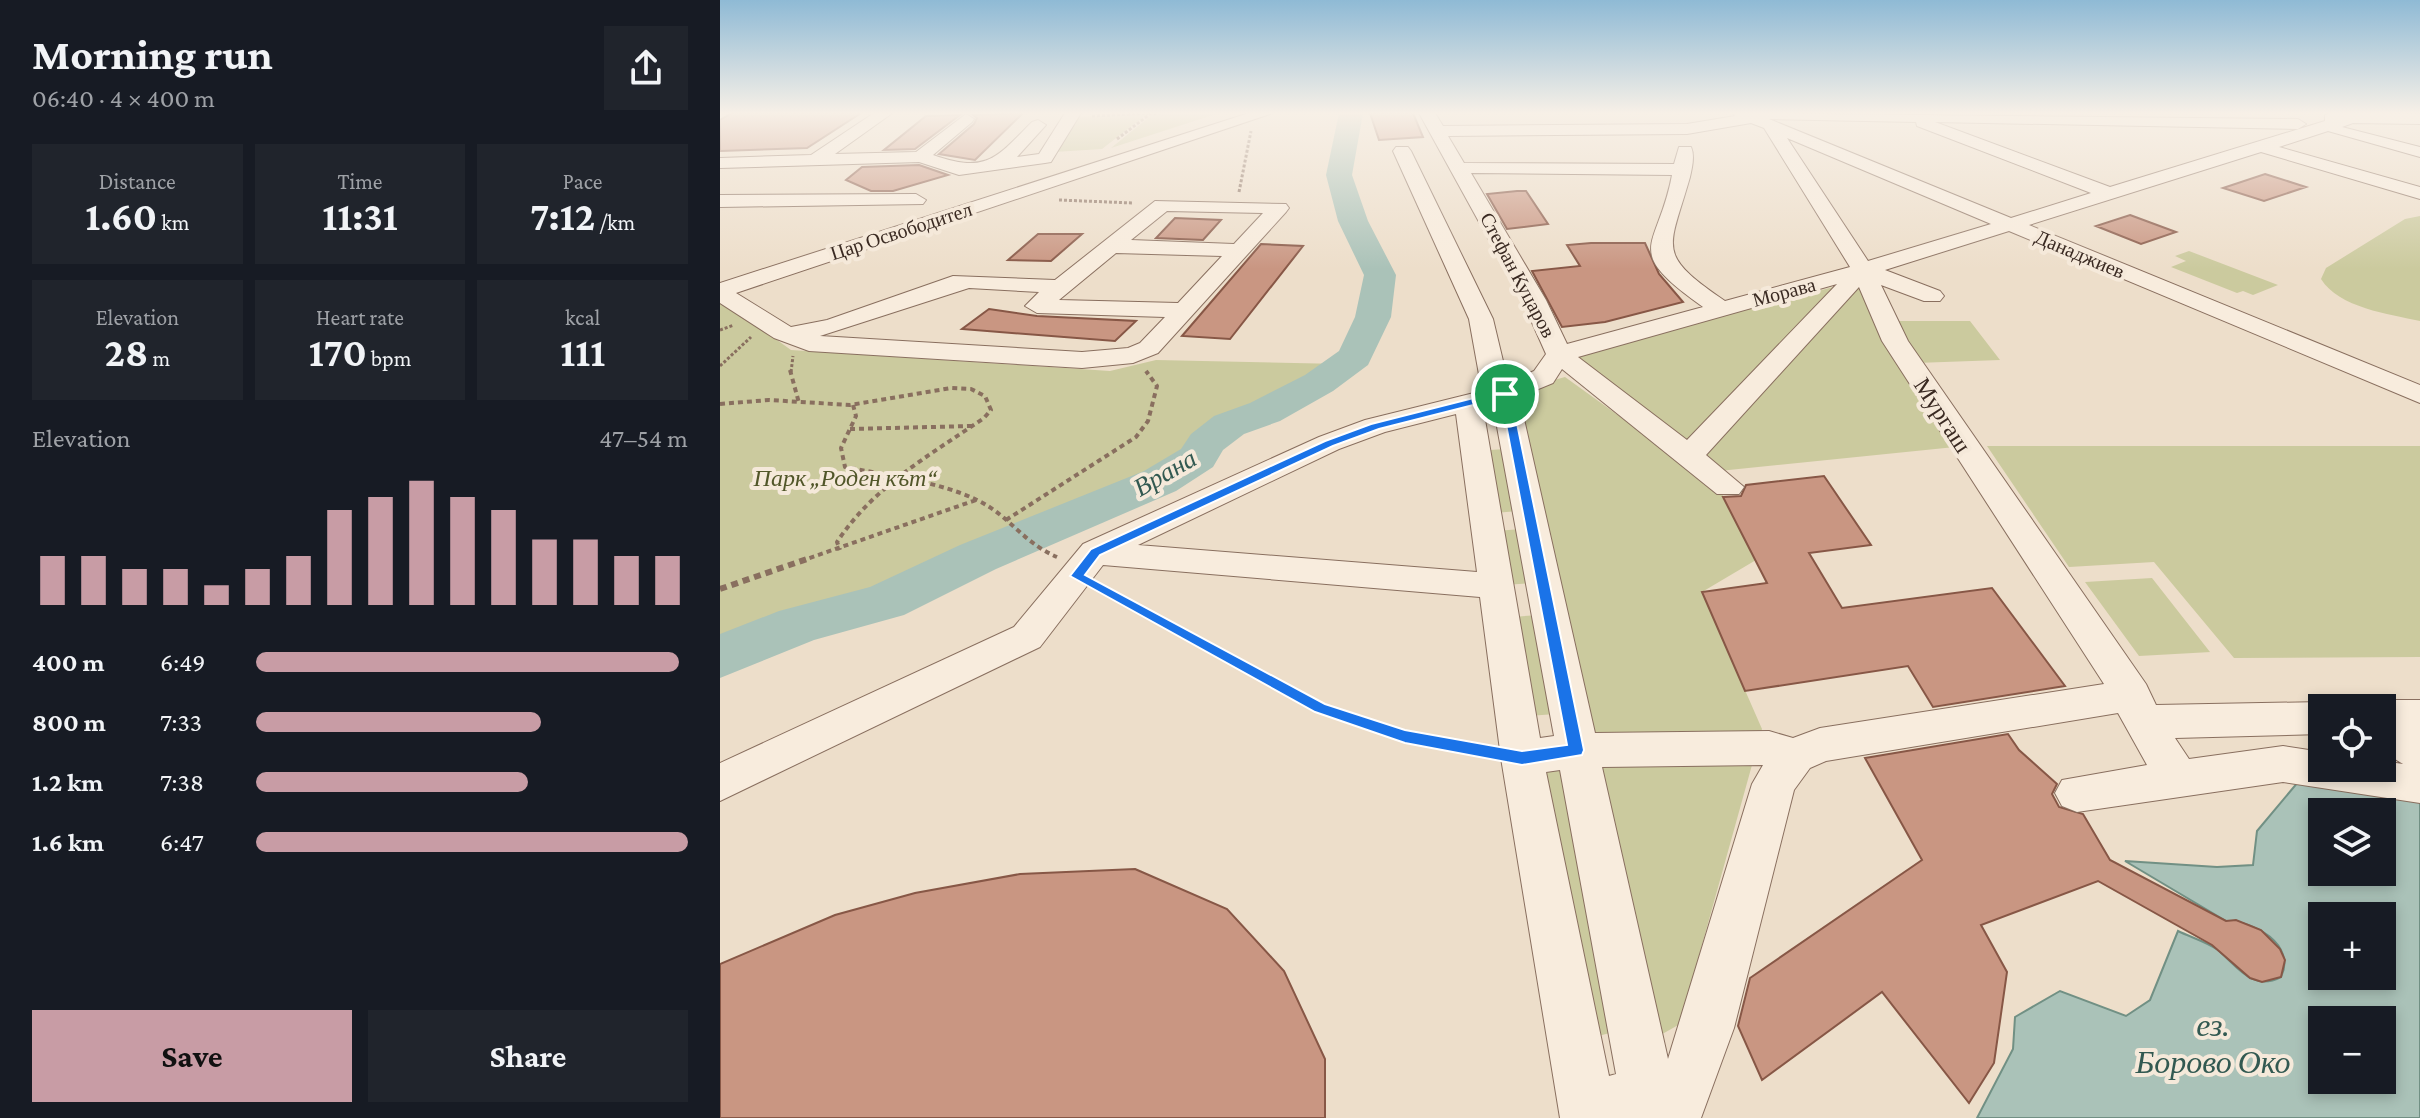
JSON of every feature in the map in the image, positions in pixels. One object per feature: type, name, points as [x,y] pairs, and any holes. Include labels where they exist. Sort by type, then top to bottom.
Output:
[{"type":"street","points":[[720,188],[797,165]]},
{"type":"street","points":[[813,201],[889,178],[918,165]]},
{"type":"street","points":[[945,165],[959,170],[988,165]]},
{"type":"street","name":"Цар Освободител","points":[[720,281],[1095,165]]},
{"type":"street","name":"Цар Освободител","points":[[720,292],[1105,165]]},
{"type":"street","points":[[1409,165],[1481,319],[1491,409],[1488,525],[1522,758],[1587,1115],[1660,1109]]},
{"type":"street","name":"Стефан Куцаров","points":[[1459,165],[1534,300],[1559,354]]},
{"type":"street","points":[[1684,165],[1659,238],[1661,257],[1680,282],[1721,309]]},
{"type":"street","name":"Мургаш","points":[[1786,165],[1863,270],[1895,341],[2137,709],[2177,776]]},
{"type":"street","name":"Данаджиев","points":[[1866,165],[2420,395]]},
{"type":"street","points":[[2032,165],[2108,193]]},
{"type":"street","name":"Морава","points":[[1559,354],[1863,270],[2197,165]]},
{"type":"street","points":[[2324,165],[2420,193]]},
{"type":"street","points":[[1461,168],[1684,170]]},
{"type":"street","points":[[720,201],[916,200]]},
{"type":"street","points":[[720,292],[775,328],[809,343],[1082,360],[1133,355],[1149,348],[1279,208],[1162,205],[1037,306],[1182,310]]},
{"type":"street","points":[[1110,246],[1237,250]]},
{"type":"street","points":[[1687,457],[1863,270],[1932,296]]},
{"type":"street","points":[[775,328],[813,331],[932,288],[961,282],[1060,287]]},
{"type":"street","points":[[720,783],[1027,637],[1086,564],[1329,443],[1375,426],[1491,409],[1544,377],[1559,354],[1728,487]]},
{"type":"street","points":[[1491,409],[1531,521],[1576,750],[1660,1109]]},
{"type":"street","points":[[1488,525],[1531,521]]},
{"type":"street","points":[[1086,564],[1546,596]]},
{"type":"street","points":[[1660,1109],[1707,1028],[1774,784],[1795,756],[1820,745],[2137,709],[2308,717]]},
{"type":"street","points":[[2396,716],[2420,716]]},
{"type":"street","points":[[2396,738],[2420,753]]},
{"type":"street","points":[[1522,758],[1576,750],[1769,748],[1795,756]]},
{"type":"street","points":[[2077,793],[2177,776],[2283,764],[2420,785]]},
{"type":"path","points":[[1236,207],[1244,165]]},
{"type":"path","points":[[720,366],[775,328]]},
{"type":"path","points":[[799,403],[790,359],[809,343]]},
{"type":"path","points":[[1006,520],[1136,437],[1148,421],[1157,386],[1133,355]]},
{"type":"path","points":[[720,404],[769,400],[853,405],[930,389],[973,391],[990,401],[991,410],[973,426],[897,477],[846,526],[837,542],[840,550]]},
{"type":"path","points":[[853,405],[856,416],[840,449],[840,459],[845,467],[897,477],[977,500],[1006,520],[1033,547],[1086,564],[1320,708],[1405,736],[1522,758]]},
{"type":"path","points":[[849,429],[973,426]]},
{"type":"path","points":[[720,589],[840,550],[977,500]]},
{"type":"green space","points":[[2420,216],[2420,321],[2352,303],[2329,289],[2321,279],[2326,268],[2405,219]]},
{"type":"green space","points":[[2189,251],[2278,285],[2253,295],[2243,291],[2237,293],[2171,267],[2186,261],[2175,256]]},
{"type":"green space","points":[[1858,282],[1955,447],[1719,471],[1699,455]]},
{"type":"green space","points":[[1837,286],[1686,445],[1575,355]]},
{"type":"green space","name":"Парк „Роден кът“","points":[[720,299],[791,350],[1110,371],[1156,360],[1342,364],[1195,455],[1043,531],[885,594],[720,644]]},
{"type":"green space","points":[[1895,321],[1970,321],[2000,360],[1916,363]]},
{"type":"green space","points":[[1565,377],[1719,488],[1756,560],[1702,592],[1762,729],[1680,1024],[1657,1037],[1514,403],[1547,382]]},
{"type":"green space","points":[[1987,446],[2420,446],[2420,657],[2234,658],[2154,562],[2069,567]]},
{"type":"green space","points":[[1505,449],[1518,511],[1495,513],[1490,450]]},
{"type":"green space","points":[[1521,529],[1534,583],[1505,585],[1496,531]]},
{"type":"green space","points":[[2152,578],[2211,652],[2139,656],[2085,582]]},
{"type":"green space","points":[[1539,615],[1556,714],[1528,716],[1511,617]]},
{"type":"green space","points":[[1570,763],[1618,1031],[1586,1039],[1537,767]]},
{"type":"water","name":"ез. Борово Око","points":[[2298,782],[2420,798],[2420,1118],[1977,1118],[2013,1049],[2015,1017],[2060,991],[2126,1016],[2150,1000],[2178,931],[2214,947],[2253,979],[2271,981],[2281,977],[2283,955],[2270,937],[2248,925],[2226,921],[2125,861],[2217,867],[2253,865],[2257,831]]},
{"type":"building","points":[[920,165],[948,175],[893,191],[871,191],[846,180],[862,167]]},
{"type":"building","points":[[2265,174],[2306,187],[2264,201],[2223,188]]},
{"type":"building","points":[[1526,191],[1548,224],[1507,229],[1487,194]]},
{"type":"building","points":[[2130,215],[2176,232],[2141,244],[2096,226]]},
{"type":"building","points":[[1175,218],[1221,220],[1203,240],[1156,238]]},
{"type":"building","points":[[1038,234],[1082,234],[1051,261],[1008,260]]},
{"type":"building","points":[[1645,243],[1659,274],[1683,302],[1605,322],[1562,327],[1532,271],[1580,266],[1567,245]]},
{"type":"building","points":[[1261,244],[1303,246],[1230,339],[1182,336]]},
{"type":"building","points":[[989,309],[1037,316],[1136,321],[1115,341],[962,329]]},
{"type":"building","points":[[1824,476],[1871,545],[1809,553],[1842,608],[1992,588],[2065,686],[1933,707],[1908,666],[1745,691],[1702,592],[1767,583],[1723,497],[1741,496],[1746,485]]},
{"type":"building","points":[[2008,734],[2019,750],[2057,784],[2052,794],[2059,807],[2083,814],[2110,860],[2226,921],[2236,920],[2261,930],[2280,949],[2285,960],[2281,977],[2262,982],[2250,978],[2212,945],[2098,881],[1981,925],[2007,972],[1994,1063],[1969,1103],[1882,992],[1762,1080],[1738,1026],[1750,978],[1922,860],[1865,758]]},
{"type":"building","points":[[1135,869],[1227,909],[1284,971],[1325,1059],[1325,1118],[720,1118],[720,964],[835,915],[915,893],[1020,874]]},
{"type":"waterway","name":"Врана","points":[[720,657],[798,625],[885,602],[978,557],[1064,524],[1160,481],[1197,458],[1206,443],[1229,425],[1265,412],[1319,383],[1355,357],[1373,317],[1380,275],[1353,221],[1339,175],[1341,165]]},
{"type":"route","points":[[1505,394],[1576,750],[1522,758],[1405,736],[1320,708],[1076,576],[1095,552],[1329,443],[1375,426],[1505,394]]}]
